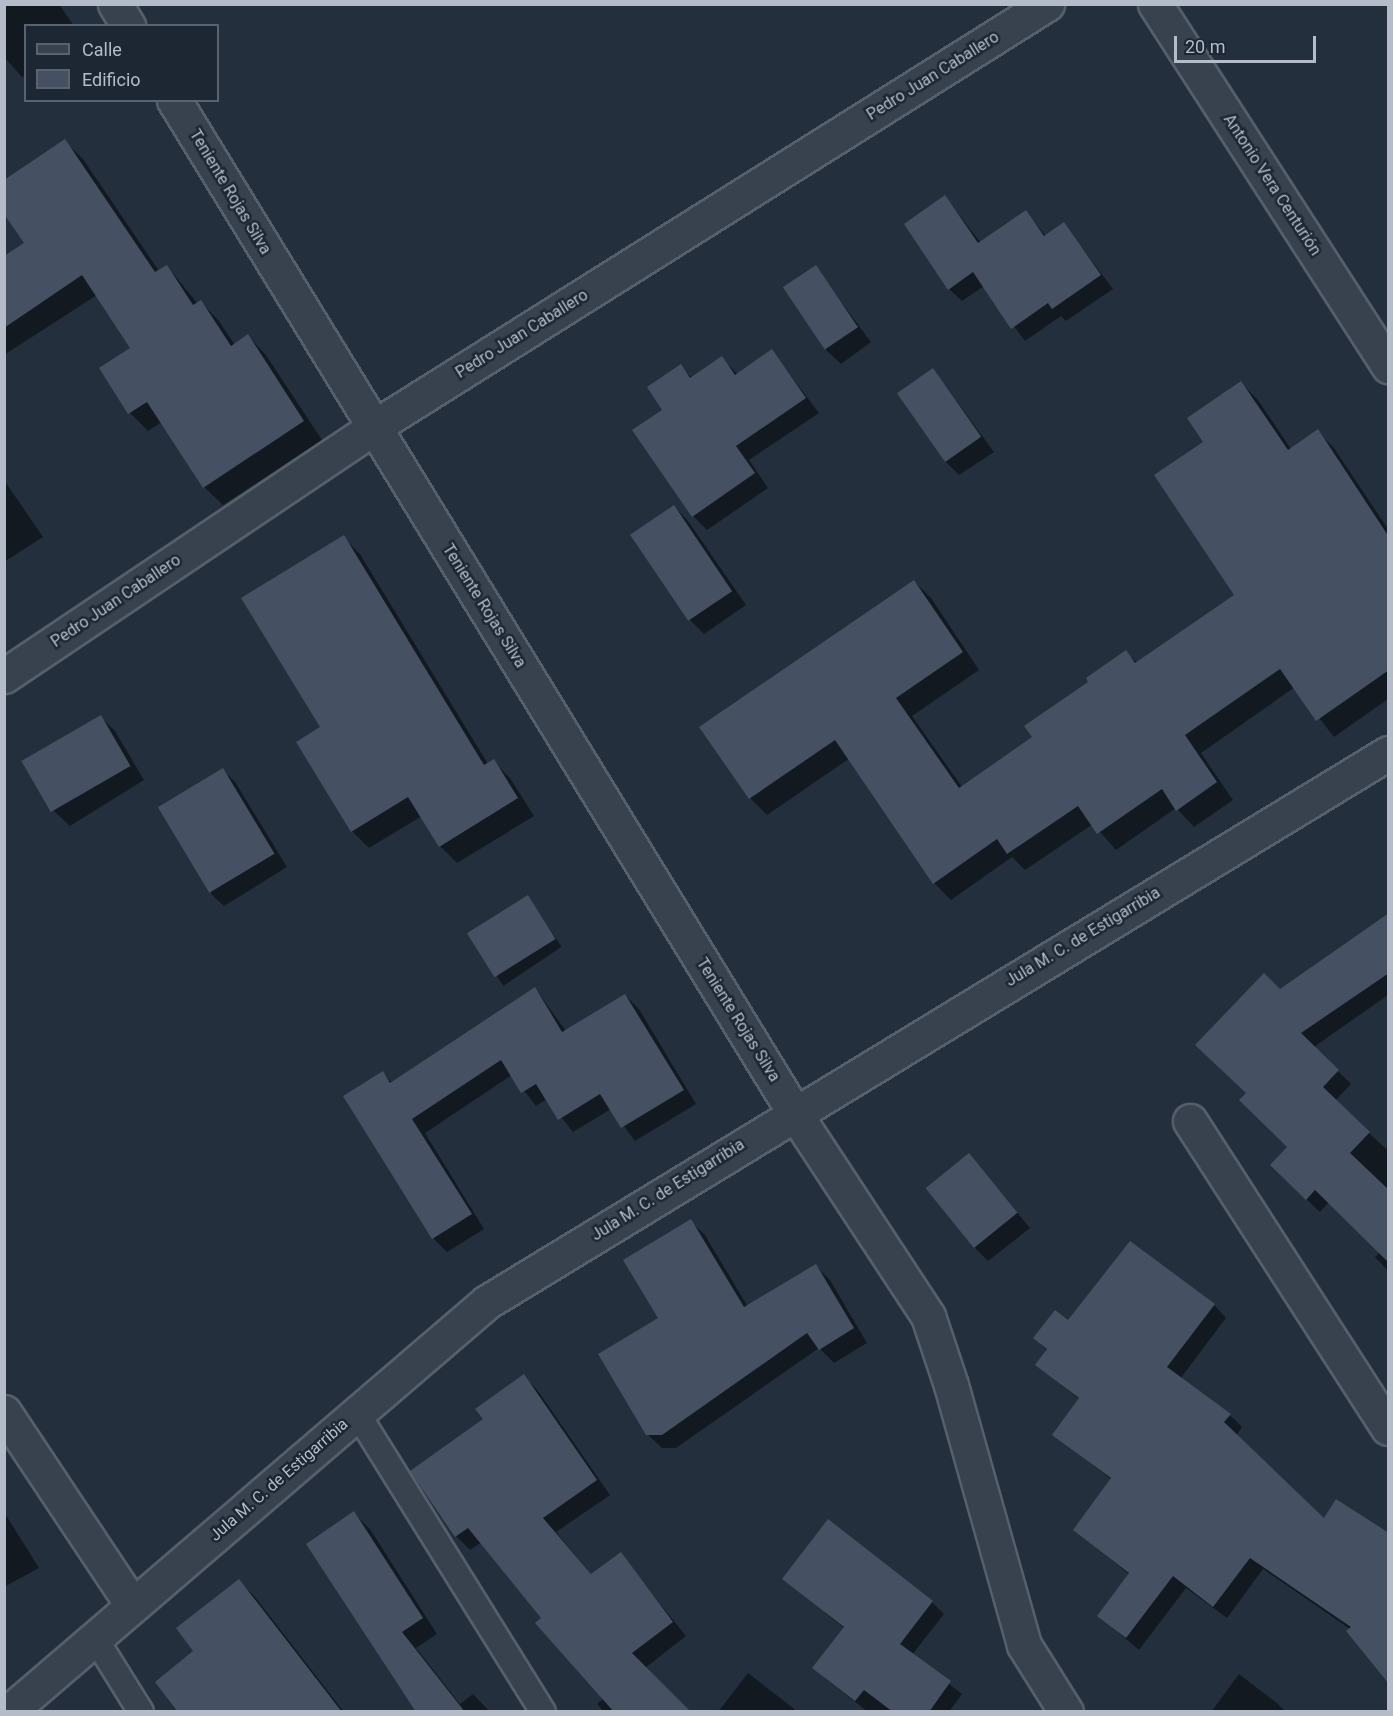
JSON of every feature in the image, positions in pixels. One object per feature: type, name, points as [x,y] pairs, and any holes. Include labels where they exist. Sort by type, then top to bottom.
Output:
[{"type":"street","points":[[115,4],[127,24]]},
{"type":"street","name":"Pedro Juan Caballero","points":[[4,676],[374,426],[1047,4]]},
{"type":"street","name":"Antonio Vera Centurión","points":[[1155,4],[1389,366]]},
{"type":"street","name":"Teniente Rojas Silva","points":[[175,102],[794,1112],[928,1316],[951,1385],[1024,1645],[1066,1712]]},
{"type":"street","name":"Jula M. C. de Estigarribia","points":[[9,1712],[487,1302],[794,1112],[1389,753]]},
{"type":"street","points":[[1190,1122],[1389,1428]]},
{"type":"street","points":[[4,1412],[132,1605]]},
{"type":"lane","points":[[357,1413],[543,1712]]},
{"type":"lane","points":[[95,1638],[141,1712]]},
{"type":"building","points":[[65,139],[155,272],[167,265],[193,305],[201,300],[231,346],[248,334],[304,421],[203,488],[147,402],[128,414],[99,368],[130,348],[82,275],[4,328],[4,256],[24,243],[4,214],[4,180]]},
{"type":"building","points":[[945,195],[978,243],[1026,210],[1044,236],[1064,222],[1101,275],[1052,309],[1048,303],[1011,329],[973,272],[948,290],[904,224]]},
{"type":"building","points":[[816,265],[858,327],[825,350],[783,287]]},
{"type":"building","points":[[772,349],[806,398],[736,446],[755,473],[692,517],[632,430],[662,410],[647,387],[681,364],[690,378],[722,356],[735,375]]},
{"type":"building","points":[[933,368],[981,437],[945,462],[897,393]]},
{"type":"building","points":[[1241,381],[1288,450],[1318,429],[1389,537],[1389,670],[1316,721],[1280,669],[1185,735],[1217,782],[1176,811],[1162,789],[1097,834],[1078,806],[1007,854],[997,839],[933,884],[835,740],[749,799],[699,727],[914,580],[963,652],[896,698],[959,788],[1032,737],[1024,726],[1088,682],[1086,678],[1126,650],[1135,663],[1234,595],[1154,475],[1203,442],[1187,418]]},
{"type":"building","points":[[674,505],[732,591],[688,621],[630,535]]},
{"type":"building","points":[[344,535],[484,765],[494,759],[518,798],[439,847],[408,797],[351,832],[296,742],[320,727],[241,598]]},
{"type":"building","points":[[101,715],[130,766],[51,812],[21,761]]},
{"type":"building","points":[[223,768],[275,854],[209,893],[158,807]]},
{"type":"building","points":[[528,895],[556,939],[494,977],[467,933]]},
{"type":"building","points":[[1389,913],[1389,973],[1301,1033],[1339,1070],[1323,1087],[1370,1132],[1350,1153],[1389,1190],[1389,1263],[1315,1190],[1306,1200],[1270,1165],[1287,1147],[1239,1100],[1246,1093],[1195,1045],[1264,973],[1280,989]]},
{"type":"building","points":[[535,987],[562,1032],[625,994],[684,1090],[621,1128],[600,1094],[558,1120],[536,1084],[521,1093],[501,1060],[412,1119],[472,1214],[432,1239],[343,1096],[383,1071],[390,1083]]},
{"type":"building","points":[[969,1153],[1017,1213],[974,1248],[925,1188]]},
{"type":"building","points":[[691,1219],[744,1307],[816,1264],[854,1328],[819,1350],[807,1333],[662,1435],[646,1435],[598,1354],[658,1318],[623,1260]]},
{"type":"building","points":[[1130,1241],[1215,1304],[1167,1367],[1231,1414],[1224,1422],[1324,1518],[1336,1499],[1389,1533],[1389,1684],[1346,1631],[1351,1627],[1250,1558],[1213,1607],[1173,1576],[1126,1638],[1097,1616],[1129,1573],[1073,1530],[1111,1478],[1052,1435],[1079,1398],[1035,1365],[1047,1349],[1033,1338],[1055,1310],[1068,1320]]},
{"type":"building","points":[[524,1374],[597,1480],[543,1518],[591,1574],[621,1552],[673,1622],[632,1653],[691,1712],[614,1712],[535,1623],[541,1618],[468,1528],[455,1537],[410,1471],[483,1419],[475,1409]]},
{"type":"building","points":[[354,1511],[423,1618],[402,1632],[465,1712],[416,1712],[306,1544]]},
{"type":"building","points":[[828,1519],[933,1601],[900,1644],[951,1681],[929,1712],[893,1712],[864,1690],[855,1701],[812,1668],[844,1627],[782,1579]]},
{"type":"building","points":[[239,1579],[342,1712],[178,1712],[155,1682],[193,1651],[176,1628]]}]
